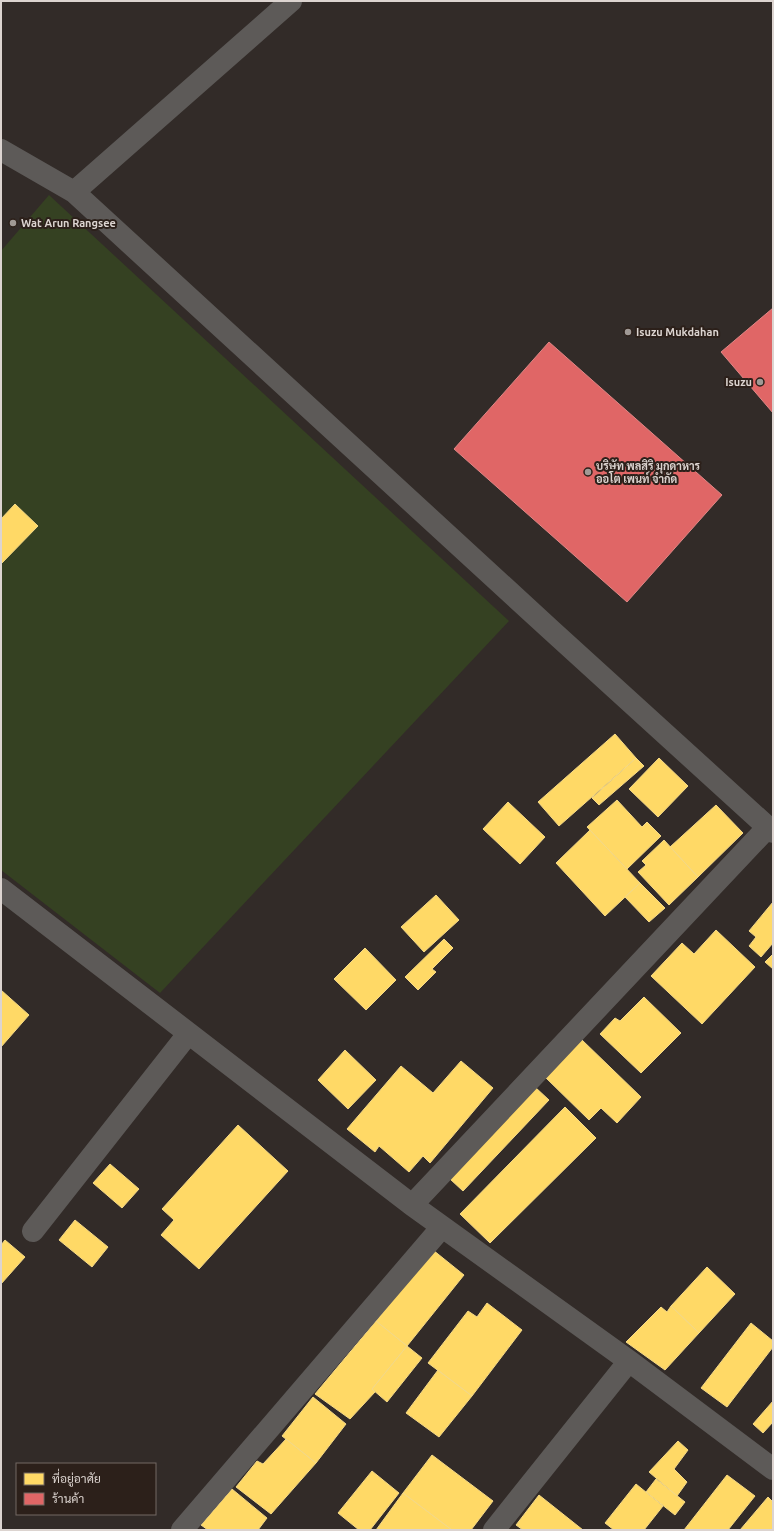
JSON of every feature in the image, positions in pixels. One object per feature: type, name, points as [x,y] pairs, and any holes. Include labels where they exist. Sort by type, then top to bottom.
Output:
[{"type":"street","points":[[74,192],[291,1]]},
{"type":"street","points":[[1,150],[74,192],[557,636],[771,830],[412,1205]]},
{"type":"street","points":[[1,888],[188,1034],[412,1205],[773,1469]]},
{"type":"street","points":[[33,1231],[188,1034]]},
{"type":"street","points":[[182,1530],[442,1227]]},
{"type":"street","points":[[494,1530],[628,1362]]},
{"type":"green space","points":[[49,195],[509,621],[160,993],[1,870],[1,251]]},
{"type":"building: ที่อยู่อาศัย","points":[[15,504],[38,526],[1,564],[1,519]]},
{"type":"building: ที่อยู่อาศัย","points":[[615,734],[636,758],[559,826],[538,802]]},
{"type":"building: ที่อยู่อาศัย","points":[[636,758],[644,766],[599,805],[592,798]]},
{"type":"building: ที่อยู่อาศัย","points":[[659,758],[688,786],[658,817],[629,789]]},
{"type":"building: ที่อยู่อาศัย","points":[[617,800],[642,827],[647,822],[661,836],[627,869],[587,827]]},
{"type":"building: ที่อยู่อาศัย","points":[[508,802],[545,837],[520,864],[483,829]]},
{"type":"building: ที่อยู่อาศัย","points":[[716,805],[743,833],[698,877],[670,847]]},
{"type":"building: ที่อยู่อาศัย","points":[[590,830],[640,883],[605,916],[556,863]]},
{"type":"building: ที่อยู่อาศัย","points":[[664,840],[698,877],[669,905],[638,872],[646,865],[642,861]]},
{"type":"building: ที่อยู่อาศัย","points":[[640,883],[665,908],[649,922],[625,897]]},
{"type":"building: ที่อยู่อาศัย","points":[[436,895],[459,920],[424,952],[401,927]]},
{"type":"building: ที่อยู่อาศัย","points":[[773,902],[773,943],[761,957],[749,946],[756,937],[749,931]]},
{"type":"building: ที่อยู่อาศัย","points":[[716,930],[755,967],[702,1024],[651,976],[682,943],[694,954]]},
{"type":"building: ที่อยู่อาศัย","points":[[444,939],[453,948],[432,969],[436,972],[418,990],[405,977]]},
{"type":"building: ที่อยู่อาศัย","points":[[365,948],[396,980],[366,1010],[334,979]]},
{"type":"building: ที่อยู่อาศัย","points":[[773,954],[773,969],[765,962]]},
{"type":"building: ที่อยู่อาศัย","points":[[1,990],[29,1015],[1,1047]]},
{"type":"building: ที่อยู่อาศัย","points":[[644,997],[681,1033],[641,1073],[600,1034],[615,1018],[620,1021]]},
{"type":"building: ที่อยู่อาศัย","points":[[581,1039],[641,1097],[617,1123],[601,1108],[589,1120],[545,1077]]},
{"type":"building: ที่อยู่อาศัย","points":[[345,1050],[376,1080],[348,1109],[318,1080]]},
{"type":"building: ที่อยู่อาศัย","points":[[461,1061],[493,1088],[430,1163],[423,1156],[409,1172],[379,1146],[375,1152],[347,1129],[401,1066],[433,1093]]},
{"type":"building: ที่อยู่อาศัย","points":[[535,1087],[549,1100],[463,1191],[450,1179]]},
{"type":"building: ที่อยู่อาศัย","points":[[565,1107],[596,1138],[490,1243],[460,1214]]},
{"type":"building: ที่อยู่อาศัย","points":[[238,1125],[288,1171],[199,1269],[161,1235],[174,1220],[162,1209]]},
{"type":"building: ที่อยู่อาศัย","points":[[110,1164],[139,1189],[122,1208],[93,1183]]},
{"type":"building: ที่อยู่อาศัย","points":[[75,1220],[108,1247],[92,1267],[59,1240]]},
{"type":"building: ที่อยู่อาศัย","points":[[5,1240],[25,1257],[1,1284],[1,1245]]},
{"type":"building: ที่อยู่อาศัย","points":[[433,1250],[464,1275],[407,1346],[376,1321]]},
{"type":"building: ที่อยู่อาศัย","points":[[707,1267],[735,1294],[699,1333],[671,1306]]},
{"type":"building: ที่อยู่อาศัย","points":[[487,1303],[522,1330],[472,1396],[428,1363],[468,1311],[477,1317]]},
{"type":"building: ที่อยู่อาศัย","points":[[671,1306],[699,1333],[665,1370],[626,1342],[661,1307],[667,1312]]},
{"type":"building: ที่อยู่อาศัย","points":[[376,1321],[407,1346],[372,1389],[375,1392],[350,1419],[315,1394]]},
{"type":"building: ที่อยู่อาศัย","points":[[751,1323],[773,1341],[773,1347],[727,1407],[701,1388]]},
{"type":"building: ที่อยู่อาศัย","points":[[407,1346],[422,1358],[387,1402],[372,1389]]},
{"type":"building: ที่อยู่อาศัย","points":[[438,1370],[472,1396],[439,1437],[406,1413]]},
{"type":"building: ที่อยู่อาศัย","points":[[313,1397],[346,1424],[316,1463],[282,1436]]},
{"type":"building: ที่อยู่อาศัย","points":[[773,1401],[773,1422],[763,1433],[753,1424]]},
{"type":"building: ที่อยู่อาศัย","points":[[286,1439],[316,1463],[271,1514],[236,1487],[257,1461],[263,1464]]},
{"type":"building: ที่อยู่อาศัย","points":[[678,1441],[688,1450],[674,1469],[687,1482],[677,1496],[649,1472]]},
{"type":"building: ที่อยู่อาศัย","points":[[432,1455],[493,1501],[471,1530],[452,1530],[403,1493]]},
{"type":"building: ที่อยู่อาศัย","points":[[372,1471],[399,1493],[370,1530],[359,1530],[338,1513]]},
{"type":"building: ที่อยู่อาศัย","points":[[727,1475],[755,1496],[728,1530],[684,1530]]},
{"type":"building: ที่อยู่อาศัย","points":[[656,1479],[685,1502],[675,1515],[646,1492]]},
{"type":"building: ที่อยู่อาศัย","points":[[636,1484],[663,1506],[644,1530],[614,1530],[605,1523]]},
{"type":"building: ที่อยู่อาศัย","points":[[232,1489],[267,1518],[258,1530],[208,1530],[201,1525]]},
{"type":"building: ที่อยู่อาศัย","points":[[403,1493],[452,1530],[376,1530]]},
{"type":"building: ที่อยู่อาศัย","points":[[539,1495],[583,1530],[523,1530],[516,1525]]},
{"type":"building: ที่อยู่อาศัย","points":[[768,1497],[773,1502],[773,1530],[740,1530]]},
{"type":"building: ร้านค้า","name":"Isuzu","points":[[773,308],[773,413],[721,352]]},
{"type":"building: ร้านค้า","name":"บริษัท พลสิริ มุกดาหาร ออโต เพนท์ จำกัด","points":[[549,342],[722,495],[627,602],[454,449]]},
{"type":"place","name":"Wat Arun Rangsee","points":[[13,223]]},
{"type":"place","name":"Isuzu Mukdahan","points":[[628,332]]},
{"type":"place","name":"Isuzu","points":[[760,382]]},
{"type":"place","name":"บริษัท พลสิริ มุกดาหาร ออโต เพนท์ จำกัด","points":[[588,472]]}]
